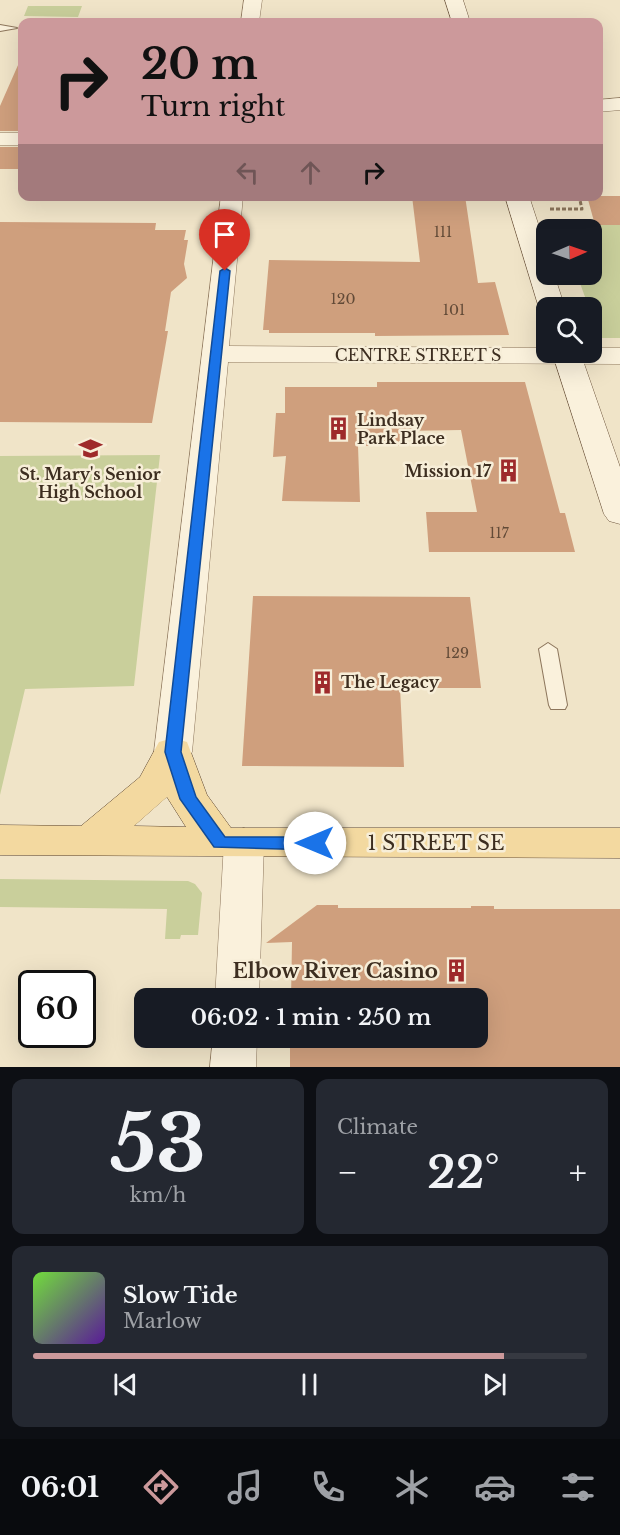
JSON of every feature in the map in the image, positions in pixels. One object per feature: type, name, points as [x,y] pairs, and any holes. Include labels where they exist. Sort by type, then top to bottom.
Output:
[{"type":"main road","points":[[454,0],[460,18]]},
{"type":"main road","points":[[519,201],[549,297]]},
{"type":"main road","points":[[570,363],[620,514]]},
{"type":"main road","points":[[90,841],[155,786],[173,752]]},
{"type":"main road","points":[[173,752],[188,799],[232,843]]},
{"type":"main road","name":"1 STREET SE","points":[[0,840],[232,843],[620,843]]},
{"type":"street","points":[[251,18],[253,0]]},
{"type":"street","points":[[0,139],[18,139]]},
{"type":"street","points":[[173,752],[231,201]]},
{"type":"street","name":"CENTRE STREET S","points":[[216,354],[536,354]]},
{"type":"street","name":"CENTRE STREET S","points":[[602,355],[620,356]]},
{"type":"street","points":[[232,843],[237,988]]},
{"type":"street","points":[[233,1067],[234,1048]]},
{"type":"lane","points":[[0,28],[12,28]]},
{"type":"lane","points":[[548,649],[558,705]]},
{"type":"path","points":[[550,209],[582,210],[580,201]]},
{"type":"green space","points":[[28,6],[82,6],[78,17],[24,16]]},
{"type":"green space","points":[[602,225],[620,225],[620,338],[602,338],[602,297],[585,297],[581,285],[602,285]]},
{"type":"green space","points":[[160,455],[134,686],[25,689],[0,795],[0,456]]},
{"type":"green space","points":[[0,879],[188,881],[195,884],[202,893],[198,935],[181,935],[180,939],[165,939],[167,909],[0,907]]},
{"type":"building","points":[[18,65],[18,131],[0,131],[0,106]]},
{"type":"building","points":[[0,147],[18,147],[18,169],[0,169]]},
{"type":"building","points":[[603,196],[620,196],[620,225],[602,225],[602,219],[593,219],[588,201],[603,201]]},
{"type":"building","points":[[413,201],[466,201],[478,283],[495,282],[509,335],[375,336],[375,333],[269,333],[269,330],[263,330],[269,260],[420,262]]},
{"type":"building","points":[[0,222],[156,223],[155,230],[186,230],[184,240],[188,240],[184,264],[187,278],[171,292],[165,331],[168,331],[152,423],[0,422]]},
{"type":"building","points":[[377,382],[525,382],[560,513],[565,513],[575,552],[429,552],[426,512],[477,512],[461,430],[402,431],[403,446],[358,446],[360,502],[282,501],[286,456],[273,457],[276,413],[285,413],[285,387],[377,387]]},
{"type":"building","name":"The Legacy","points":[[253,596],[470,597],[481,688],[400,688],[404,767],[242,766]]},
{"type":"building","name":"Elbow River Casino","points":[[317,905],[338,905],[338,908],[494,906],[494,909],[620,909],[620,1067],[290,1067],[290,1048],[488,1048],[488,988],[291,988],[292,942],[266,943]]},
{"type":"place","name":"Lindsay Park Place","points":[[339,429]]},
{"type":"place","name":"St. Mary's Senior High School","points":[[90,449]]},
{"type":"place","name":"Mission 17","points":[[509,471]]},
{"type":"place","name":"The Legacy","points":[[323,682]]},
{"type":"place","name":"Elbow River Casino","points":[[456,971]]},
{"type":"route","points":[[225,271],[173,752],[181,783],[190,803],[220,843],[315,843]]}]
